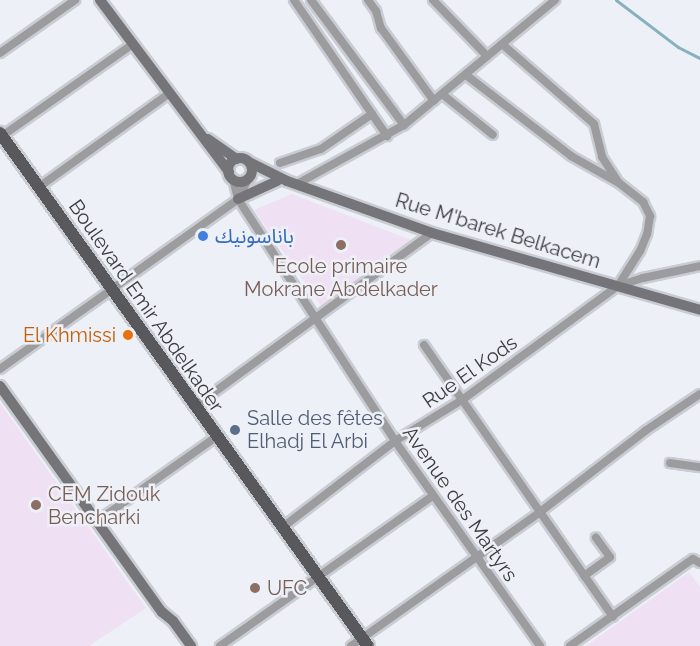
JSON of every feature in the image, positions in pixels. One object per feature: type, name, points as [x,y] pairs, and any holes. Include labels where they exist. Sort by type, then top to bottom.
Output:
[{"type":"main road","name":"Boulevard Emir Abdelkader","points":[[1,134],[194,407],[283,527],[316,578],[365,642]]},
{"type":"street","points":[[0,53],[75,0]]},
{"type":"street","points":[[100,0],[231,176],[242,181],[250,176]]},
{"type":"street","points":[[294,0],[387,136]]},
{"type":"street","points":[[311,0],[404,125]]},
{"type":"street","points":[[368,0],[376,11],[381,28],[434,101]]},
{"type":"street","points":[[433,0],[487,56]]},
{"type":"street","points":[[0,369],[238,199],[287,182],[387,136],[404,125],[555,0]]},
{"type":"street","points":[[1,134],[133,44]]},
{"type":"street","points":[[502,44],[594,124],[602,157],[619,183]]},
{"type":"street","points":[[466,75],[571,156],[619,183],[643,202],[650,216],[640,251],[618,286]]},
{"type":"street","points":[[39,188],[170,93]]},
{"type":"street","points":[[442,94],[493,135]]},
{"type":"street","points":[[280,163],[321,149],[372,114]]},
{"type":"street","points":[[196,129],[237,159],[249,162],[252,168],[250,176],[238,199]]},
{"type":"street","points":[[231,176],[230,164],[237,159]]},
{"type":"street","name":"Rue M'barek Belkacem","points":[[249,162],[287,182],[432,233],[700,310]]},
{"type":"street","name":"Avenue des Martyrs","points":[[231,176],[238,199],[395,441],[540,646]]},
{"type":"street","name":"Rue M'barek Belkacem","points":[[250,176],[287,182]]},
{"type":"street","points":[[194,407],[432,233]]},
{"type":"street","points":[[618,286],[643,278],[700,266]]},
{"type":"street","name":"Rue El Kods","points":[[283,527],[395,441],[462,400],[618,286]]},
{"type":"street","points":[[424,345],[613,617]]},
{"type":"street","points":[[0,386],[162,612],[173,621],[191,646]]},
{"type":"street","points":[[351,646],[365,642],[645,431],[700,394]]},
{"type":"street","points":[[96,522],[216,437]]},
{"type":"street","points":[[670,463],[700,468]]},
{"type":"street","points":[[220,646],[433,496]]},
{"type":"street","points":[[584,576],[610,557],[596,538]]},
{"type":"street","points":[[570,646],[697,561]]},
{"type":"shaded area","name":"Ecole primaire Mokrane Abdelkader","points":[[292,194],[411,240],[322,307],[254,210]]},
{"type":"shaded area","name":"CEM Zidouk Bencharki","points":[[0,403],[146,608],[89,646],[0,646]]},
{"type":"shaded area","points":[[689,572],[700,587],[700,646],[586,646]]},
{"type":"waterway","points":[[616,0],[678,47],[700,58]]},
{"type":"place","name":"باناسونيك","points":[[203,236]]},
{"type":"place","name":"Ecole primaire Mokrane Abdelkader","points":[[341,245]]},
{"type":"place","name":"El Khmissi","points":[[128,335]]},
{"type":"place","name":"Salle des fêtes Elhadj El Arbi","points":[[235,430]]},
{"type":"place","name":"CEM Zidouk Bencharki","points":[[36,505]]},
{"type":"place","name":"UFC","points":[[255,588]]}]
